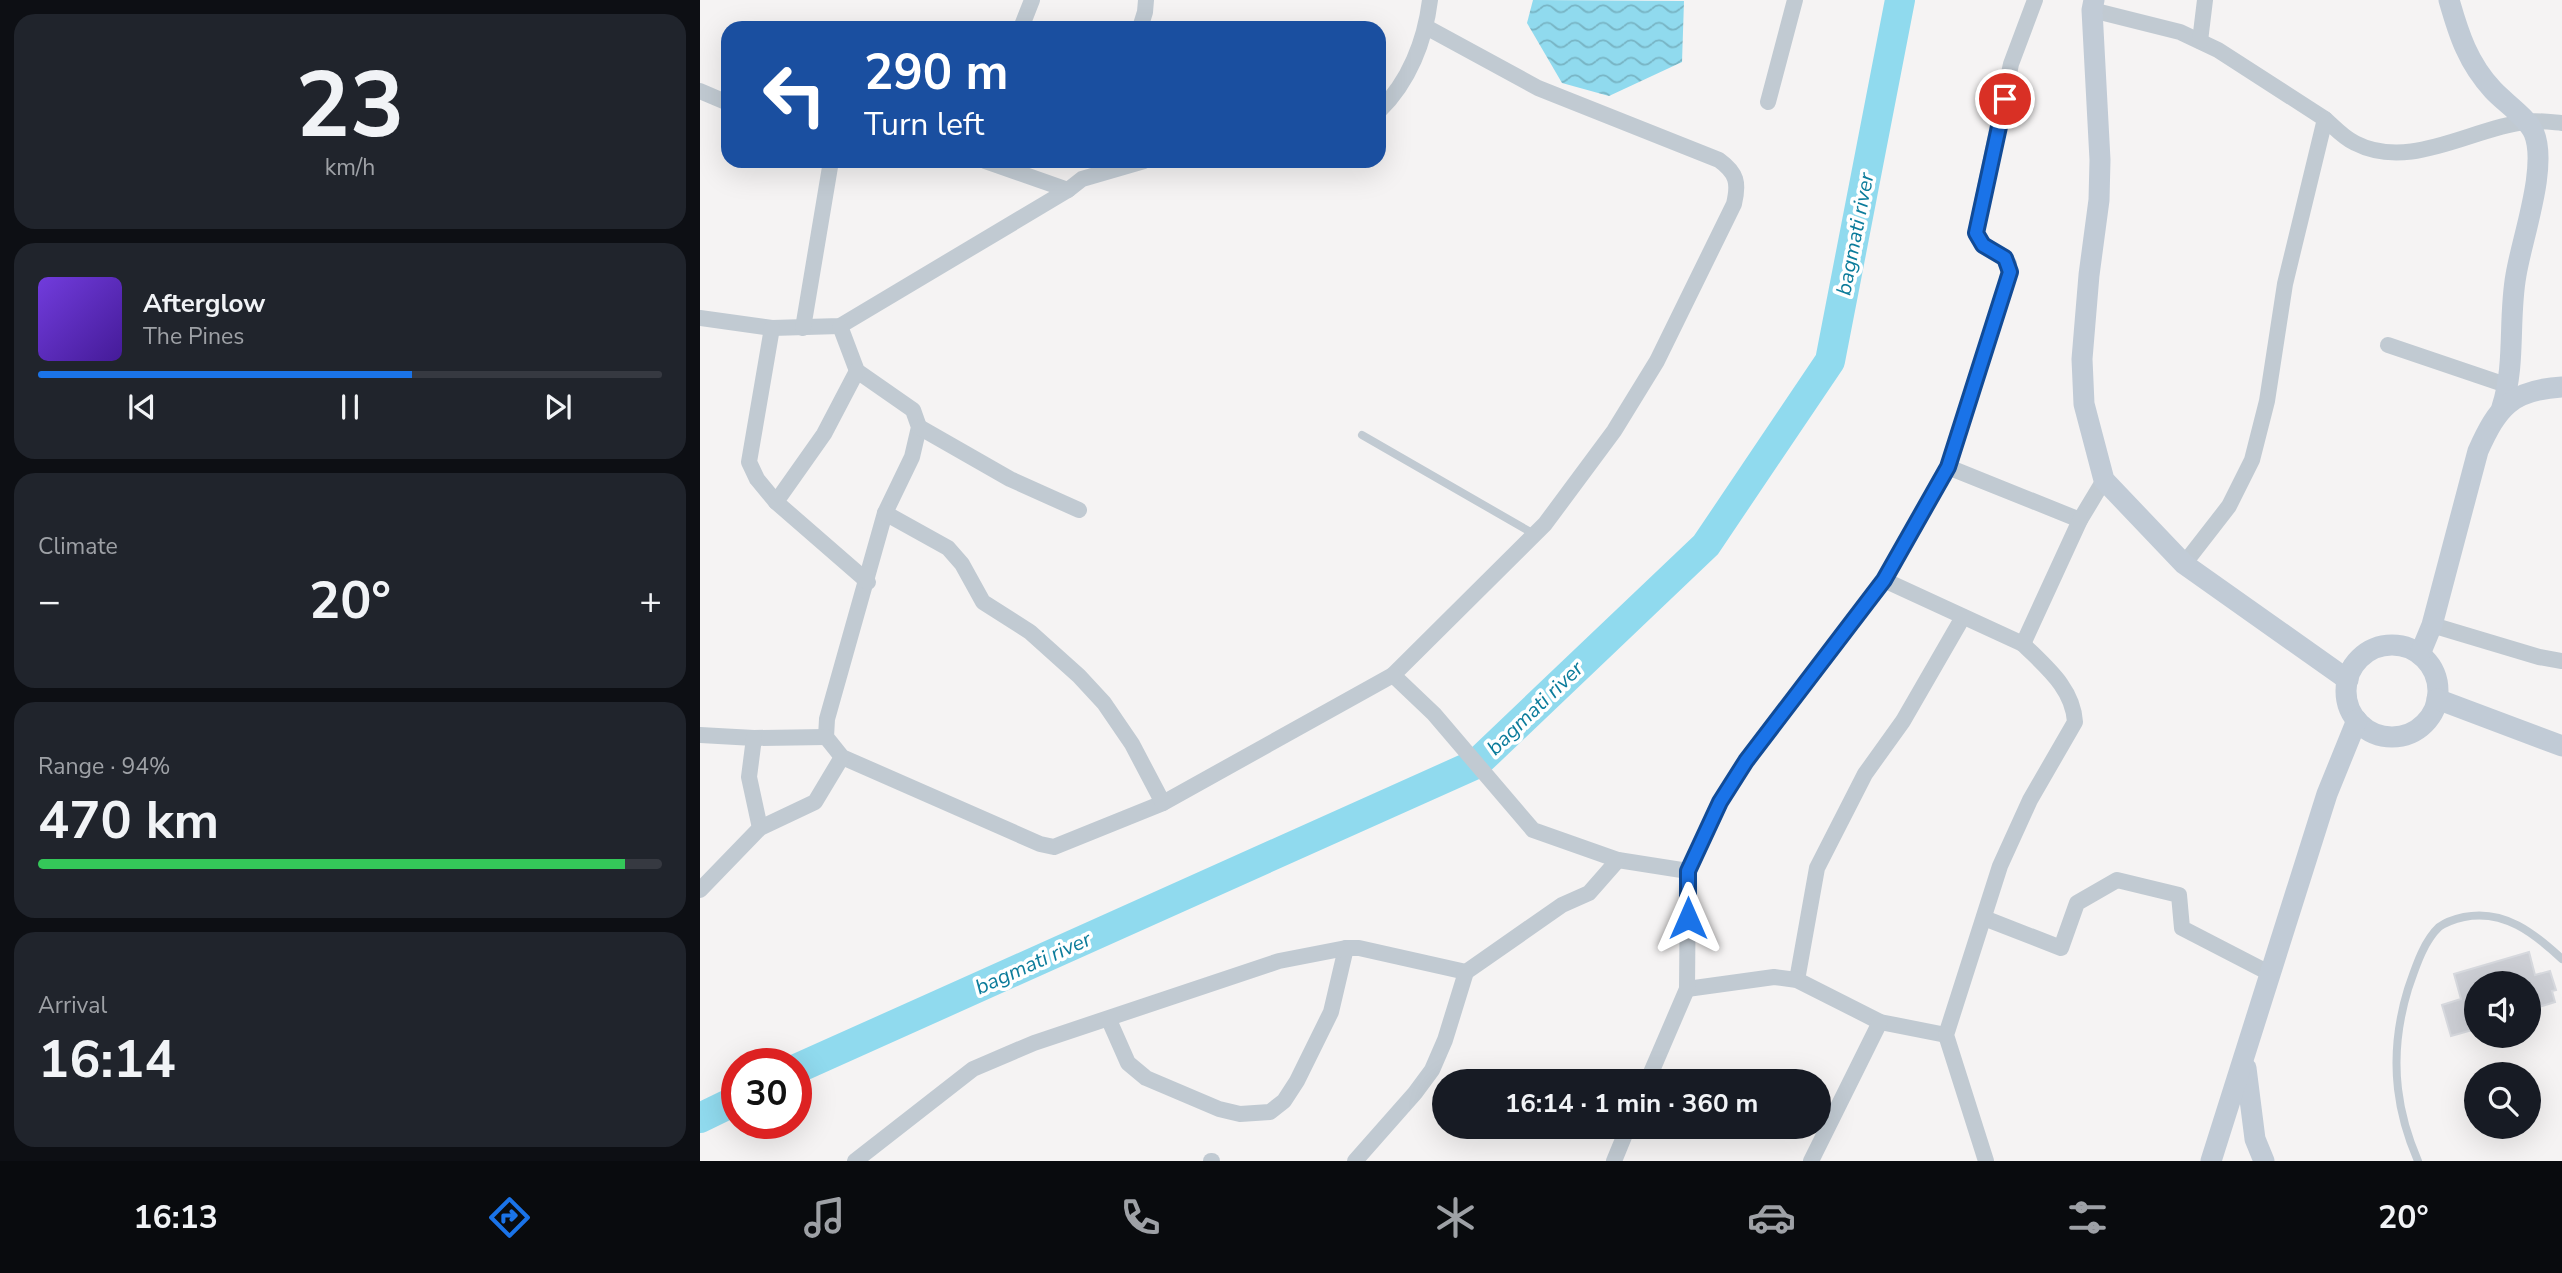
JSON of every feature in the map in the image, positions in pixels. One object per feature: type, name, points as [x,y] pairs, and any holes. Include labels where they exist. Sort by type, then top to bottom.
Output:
[{"type":"street","points":[[1024,21],[1032,0]]},
{"type":"street","points":[[1142,21],[1146,0]]},
{"type":"street","points":[[1386,104],[1394,97],[1415,55],[1426,27],[1430,0]]},
{"type":"street","points":[[1768,102],[1795,0]]},
{"type":"street","points":[[1653,1069],[1687,989],[1688,871],[1720,802],[1746,761],[1884,580],[1948,467],[2010,272],[2005,258],[1983,245],[1976,233],[2011,64],[2035,0]]},
{"type":"street","points":[[2200,41],[2205,0]]},
{"type":"street","points":[[2420,654],[2432,625],[2478,451],[2489,426],[2502,407],[2509,386],[2515,277],[2538,162],[2533,131],[2491,89],[2474,65],[2461,41],[2449,0]]},
{"type":"street","points":[[2348,680],[2184,564],[2104,480],[2084,404],[2082,359],[2101,160],[2093,5],[2180,32],[2218,50],[2325,119],[2354,143],[2374,150],[2399,152],[2425,149],[2525,122],[2561,120]]},
{"type":"street","points":[[840,326],[857,371],[913,410],[919,427],[912,457],[886,513],[827,719],[826,737],[842,757],[1047,847],[1060,846],[1163,803],[1393,675],[1545,524],[1614,431],[1657,361],[1734,204],[1736,177],[1719,160],[1538,88],[1426,27]]},
{"type":"street","points":[[700,91],[721,100]]},
{"type":"street","points":[[2184,564],[2230,506],[2252,460],[2267,401],[2285,284],[2325,119]]},
{"type":"street","points":[[803,328],[830,168]]},
{"type":"street","points":[[1004,168],[1068,190]]},
{"type":"street","points":[[1082,179],[1084,168]]},
{"type":"street","points":[[700,318],[772,328],[840,326],[1068,190],[1082,179],[1120,168]]},
{"type":"street","points":[[772,328],[749,462],[757,479],[776,502],[868,582]]},
{"type":"street","points":[[2388,345],[2509,386]]},
{"type":"street","points":[[776,502],[824,435],[857,371]]},
{"type":"street","points":[[2502,407],[2538,388],[2562,387]]},
{"type":"street","points":[[919,427],[1010,480],[1079,510]]},
{"type":"street","points":[[1948,467],[2080,520]]},
{"type":"street","points":[[2023,644],[2080,520],[2104,480]]},
{"type":"street","points":[[886,513],[947,548],[962,564],[983,602],[1030,632],[1079,676],[1104,703],[1132,744],[1163,803]]},
{"type":"street","points":[[1884,580],[2023,644],[2060,682],[2074,708],[2075,722],[2018,826],[2000,866],[1946,1035],[1986,1161]]},
{"type":"street","points":[[1797,980],[1817,868],[1865,774],[1903,721],[1963,617]]},
{"type":"street","points":[[2432,625],[2562,662]]},
{"type":"street","points":[[2396,645],[2420,654],[2435,675],[2437,699],[2426,722],[2416,730],[2391,737],[2366,729],[2357,720],[2348,705],[2348,680],[2352,668],[2360,658],[2371,650],[2396,645]]},
{"type":"street","points":[[1393,675],[1434,714],[1533,830],[1618,860],[1688,871]]},
{"type":"street","points":[[2437,699],[2562,746]]},
{"type":"street","points":[[2211,1161],[2327,794],[2357,720]]},
{"type":"street","points":[[700,735],[754,738],[826,737]]},
{"type":"street","points":[[754,738],[749,777],[761,828]]},
{"type":"street","points":[[700,890],[761,828],[815,802],[842,757]]},
{"type":"street","points":[[1355,1161],[1432,1070],[1445,1040],[1466,972],[1562,905],[1590,893],[1618,860]]},
{"type":"street","points":[[1983,918],[2061,948],[2077,904],[2117,880],[2179,895],[2182,928],[2271,974]]},
{"type":"street","points":[[1109,1020],[1128,1063],[1146,1078],[1219,1109],[1240,1114],[1270,1112],[1284,1101],[1297,1081],[1331,1012],[1346,948]]},
{"type":"street","points":[[855,1161],[973,1069],[1034,1043],[1279,961],[1359,948],[1466,972]]},
{"type":"street","points":[[1687,989],[1774,977],[1797,980],[1880,1022],[1946,1035]]},
{"type":"street","points":[[1811,1161],[1880,1022]]},
{"type":"street","points":[[2245,1060],[2255,1139],[2264,1161]]},
{"type":"street","points":[[1614,1161],[1623,1139]]},
{"type":"lane","points":[[1362,435],[1534,534]]},
{"type":"lane","points":[[2418,1161],[2406,1132],[2398,1090],[2396,1053],[2401,1012],[2413,973],[2430,939],[2440,926],[2454,919],[2477,914],[2500,917],[2523,926],[2562,959]]},
{"type":"water","points":[[1533,0],[1684,1],[1682,62],[1609,96],[1562,83],[1527,23]]},
{"type":"building","points":[[2529,952],[2534,971],[2464,971]]},
{"type":"building","points":[[2464,971],[2464,1032],[2451,1036],[2442,1005],[2461,999],[2454,974]]},
{"type":"building","points":[[2550,971],[2556,990],[2552,991],[2555,1002],[2541,1006],[2541,973]]},
{"type":"waterway","name":"bagmati river","points":[[812,1062],[1476,764],[1706,545],[1830,361],[1900,0]]},
{"type":"waterway","name":"bagmati river","points":[[700,1118],[721,1108]]},
{"type":"route","points":[[1688,918],[1688,871],[1720,802],[1746,761],[1884,580],[1948,467],[2010,272],[2005,258],[1983,245],[1976,233],[2005,99]]}]
